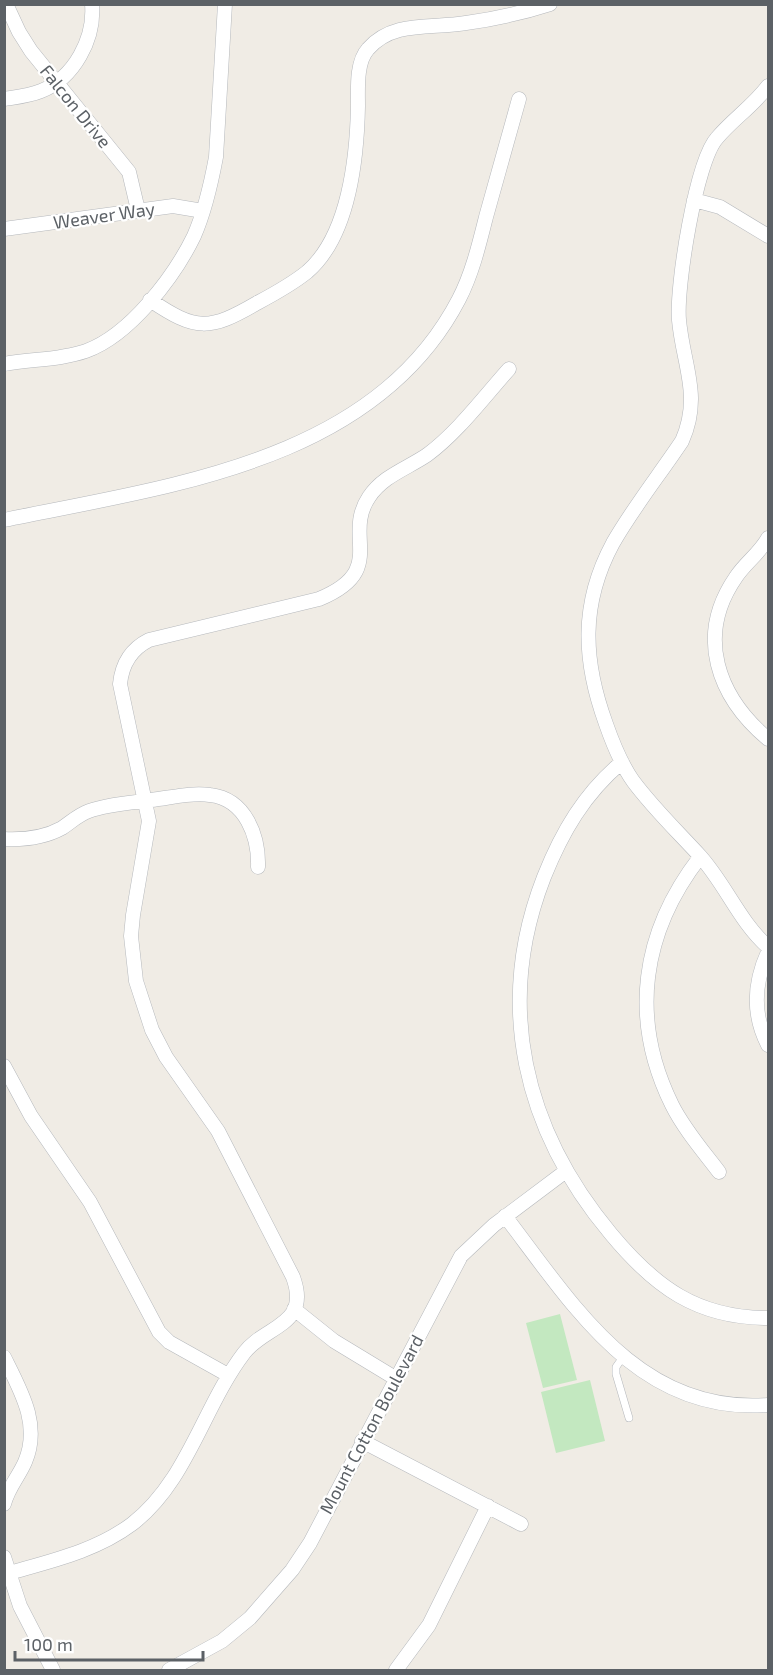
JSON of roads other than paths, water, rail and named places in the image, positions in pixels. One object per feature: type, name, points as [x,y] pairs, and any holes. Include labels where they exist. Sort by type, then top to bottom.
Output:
[{"type":"street","name":"Falcon Drive","points":[[6,4],[19,32],[129,172],[138,210]]},
{"type":"street","points":[[4,99],[30,96],[57,82],[85,48],[93,15],[92,4]]},
{"type":"street","points":[[4,364],[66,355],[101,344],[129,323],[178,264],[194,236],[203,212],[216,157],[225,4]]},
{"type":"street","points":[[150,300],[188,323],[206,324],[226,320],[308,271],[326,248],[347,194],[357,152],[361,63],[366,50],[375,41],[397,30],[504,18],[550,4]]},
{"type":"street","points":[[768,86],[757,101],[712,144],[699,172],[679,318],[692,387],[689,425],[682,441],[614,542],[597,582],[589,628],[590,672],[609,732],[622,762],[633,781],[715,873],[752,932],[768,947]]},
{"type":"street","points":[[4,520],[79,506],[259,461],[344,418],[397,382],[428,348],[460,298],[479,244],[519,99]]},
{"type":"street","points":[[694,200],[720,207],[768,236]]},
{"type":"street","name":"Weaver Way","points":[[4,229],[173,206],[203,212]]},
{"type":"street","points":[[9,1573],[80,1552],[132,1524],[154,1503],[173,1479],[228,1375],[255,1340],[277,1329],[294,1309],[297,1287],[218,1131],[166,1057],[152,1030],[136,981],[131,936],[149,821],[120,684],[123,667],[133,651],[149,640],[319,599],[342,587],[356,571],[361,553],[361,515],[367,500],[377,486],[428,454],[462,422],[509,369]]},
{"type":"street","points":[[768,538],[736,577],[722,602],[715,628],[715,654],[722,681],[741,712],[768,739]]},
{"type":"street","points":[[622,762],[588,793],[574,814],[551,858],[532,907],[518,980],[519,1028],[525,1065],[534,1098],[566,1171],[590,1209],[659,1284],[700,1307],[722,1314],[768,1318]]},
{"type":"street","points":[[4,839],[36,838],[63,827],[89,811],[146,801],[203,794],[213,795],[234,804],[243,813],[256,838],[258,867]]},
{"type":"street","points":[[700,856],[685,876],[662,919],[648,969],[647,1017],[656,1066],[673,1106],[719,1172]]},
{"type":"street","points":[[768,952],[758,982],[756,1001],[759,1021],[768,1045]]},
{"type":"street","points":[[4,1066],[31,1116],[90,1202],[159,1332],[179,1348],[228,1375]]},
{"type":"street","name":"Mount Cotton Boulevard","points":[[169,1671],[222,1641],[270,1598],[310,1543],[461,1256],[505,1216],[566,1171]]},
{"type":"street","points":[[505,1216],[584,1319],[622,1356],[666,1385],[695,1397],[722,1404],[768,1405]]},
{"type":"street","points":[[294,1309],[334,1341],[395,1378]]},
{"type":"street","points":[[4,1357],[29,1410],[32,1428],[31,1446],[4,1503]]},
{"type":"street","points":[[362,1441],[521,1524]]},
{"type":"street","points":[[396,1671],[429,1625],[488,1506]]},
{"type":"street","points":[[4,1557],[20,1606],[54,1671]]},
{"type":"lane","points":[[622,1356],[616,1367],[616,1374],[629,1419]]}]
